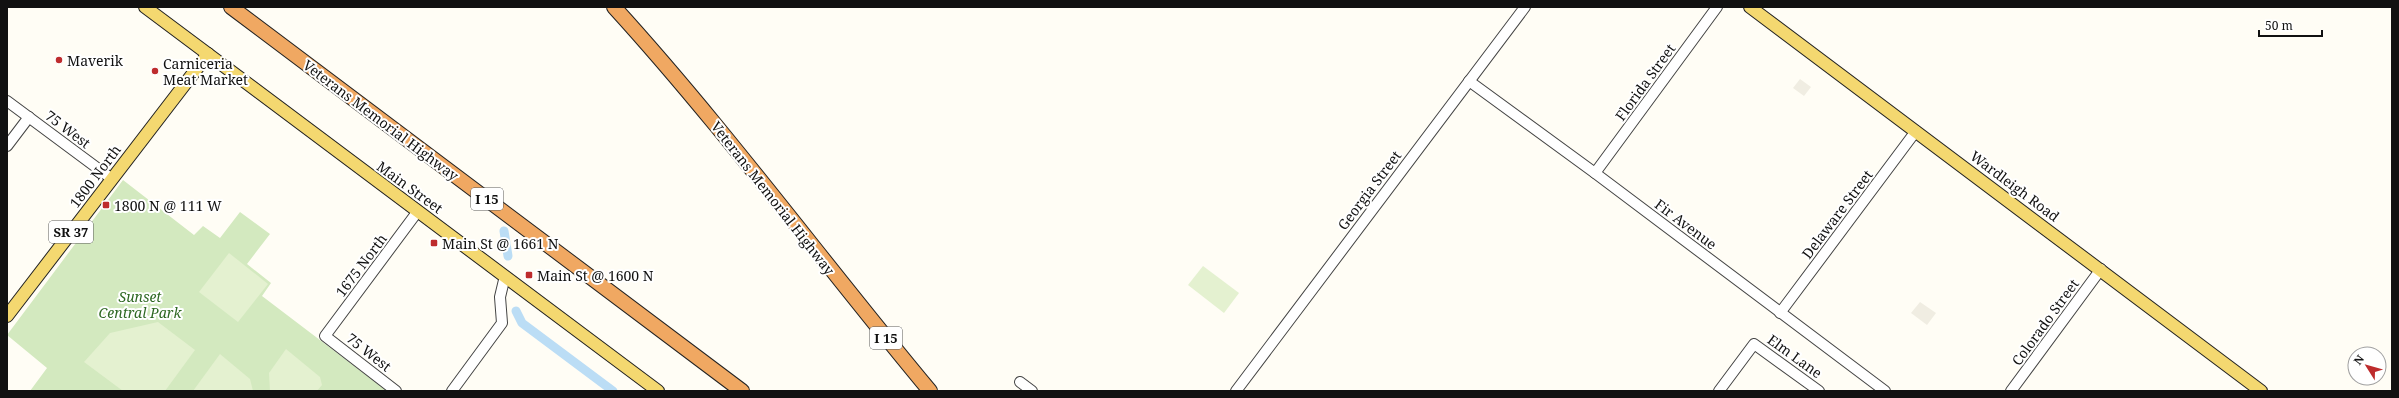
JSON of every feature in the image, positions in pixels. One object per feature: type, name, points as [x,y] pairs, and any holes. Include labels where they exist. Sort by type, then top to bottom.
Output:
[{"type":"highway","name":"Veterans Memorial Highway","points":[[231,7],[742,391]]},
{"type":"highway","name":"Veterans Memorial Highway","points":[[614,7],[664,62],[761,180],[843,286],[930,391]]},
{"type":"main road","name":"Main Street","points":[[145,7],[658,391]]},
{"type":"main road","name":"Wardleigh Road","points":[[1750,7],[2101,269],[2261,391]]},
{"type":"main road","name":"1800 North","points":[[7,316],[208,54]]},
{"type":"street","name":"Georgia Street","points":[[1236,391],[1525,7]]},
{"type":"street","name":"Florida Street","points":[[1595,173],[1717,7]]},
{"type":"street","name":"Fir Avenue","points":[[1469,82],[1595,173],[1885,391]]},
{"type":"street","name":"75 West","points":[[7,101],[112,179]]},
{"type":"street","points":[[7,146],[29,117]]},
{"type":"street","name":"Delaware Street","points":[[1780,313],[1916,131]]},
{"type":"street","name":"1675 North","points":[[325,336],[418,212]]},
{"type":"street","name":"Colorado Street","points":[[2011,391],[2101,269]]},
{"type":"street","points":[[452,391],[502,323],[500,297],[505,276]]},
{"type":"street","name":"75 West","points":[[325,336],[396,391]]},
{"type":"street","name":"Elm Lane","points":[[1719,391],[1754,344],[1819,391]]},
{"type":"street","points":[[1020,382],[1032,391]]},
{"type":"green space","name":"Sunset Central Park","points":[[123,180],[194,235],[203,226],[220,238],[240,212],[270,234],[247,264],[271,283],[262,296],[387,391],[30,391],[47,368],[7,335]]},
{"type":"green space","points":[[229,253],[268,284],[238,322],[199,292]]},
{"type":"green space","points":[[1203,266],[1239,293],[1224,313],[1188,285]]},
{"type":"green space","points":[[158,322],[195,350],[165,391],[123,391],[84,362],[110,333]]},
{"type":"green space","points":[[286,349],[320,377],[322,385],[317,391],[270,391],[269,373]]},
{"type":"green space","points":[[220,354],[250,379],[253,391],[193,391]]},
{"type":"shaded area","points":[[1800,79],[1811,87],[1804,96],[1793,88]]},
{"type":"shaded area","points":[[1920,302],[1936,313],[1927,325],[1911,313]]},
{"type":"waterway","points":[[504,231],[508,256]]},
{"type":"waterway","points":[[516,311],[522,323],[613,391]]},
{"type":"place","name":"Maverik","points":[[59,60]]},
{"type":"place","name":"Carniceria Meat Market","points":[[155,71]]},
{"type":"place","name":"1800 N @ 111 W","points":[[106,205]]},
{"type":"place","name":"Main St @ 1661 N","points":[[434,243]]},
{"type":"place","name":"Main St @ 1600 N","points":[[529,275]]}]
